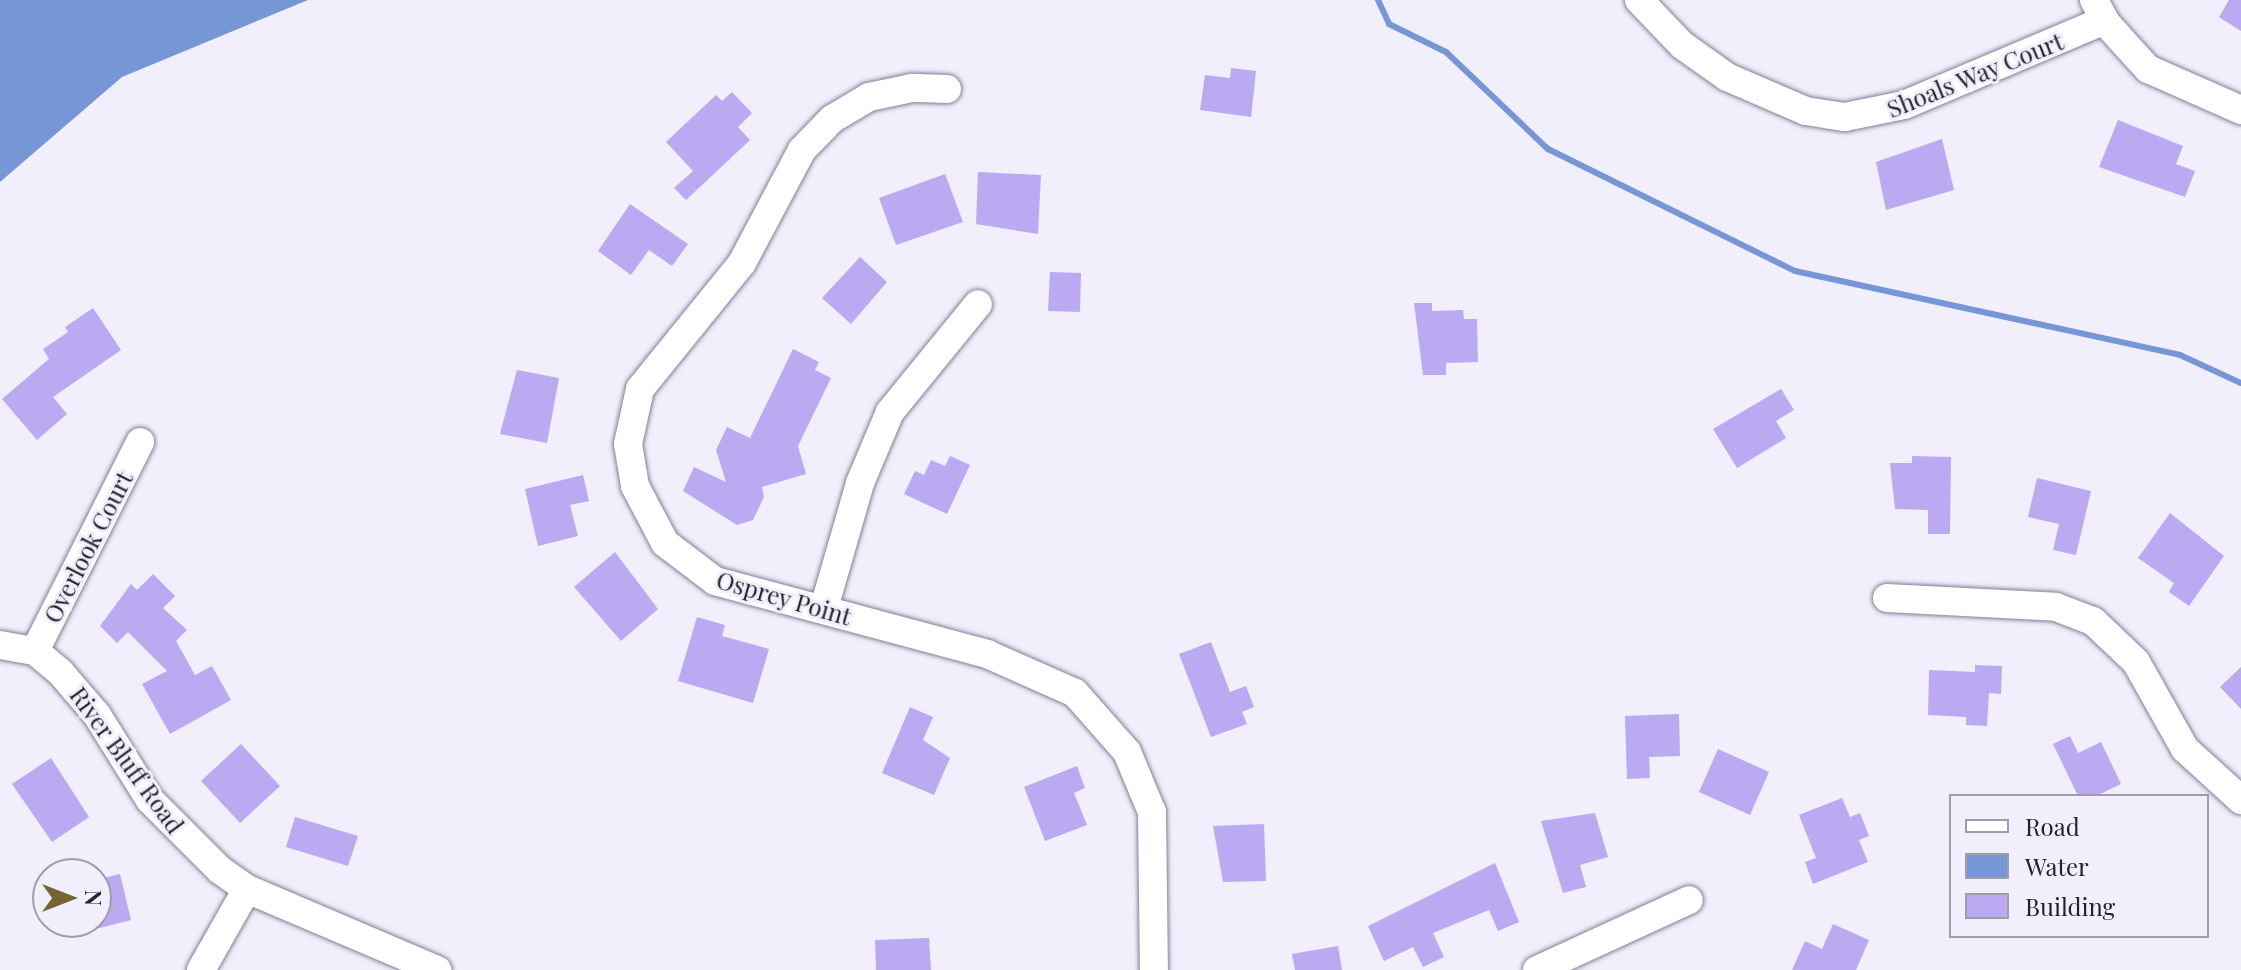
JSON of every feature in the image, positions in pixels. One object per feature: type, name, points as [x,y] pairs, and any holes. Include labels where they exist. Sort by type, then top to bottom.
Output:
[{"type":"street","name":"Shoals Way Court","points":[[1639,0],[1682,45],[1727,77],[1806,111],[1845,117],[1904,105],[2100,10]]},
{"type":"street","points":[[2100,10],[2148,69],[2241,110]]},
{"type":"street","name":"Osprey Point","points":[[947,89],[886,92],[849,107],[816,133],[742,263],[649,373],[633,407],[628,444],[635,486],[665,543],[715,581],[824,608],[1044,675],[1075,693],[1107,726],[1136,768],[1152,812],[1154,970]]},
{"type":"street","points":[[824,608],[860,483],[890,412],[978,304]]},
{"type":"street","name":"Overlook Court","points":[[35,651],[140,442]]},
{"type":"street","points":[[1887,598],[2056,607],[2093,621],[2136,662],[2185,749],[2241,800]]},
{"type":"street","points":[[0,645],[35,651]]},
{"type":"street","name":"River Bluff Road","points":[[35,651],[80,693],[171,825],[247,889],[437,970]]},
{"type":"street","points":[[201,970],[247,889]]},
{"type":"street","points":[[1537,970],[1689,900]]},
{"type":"water","points":[[0,0],[308,0],[122,77],[0,182]]},
{"type":"building","points":[[2229,0],[2241,0],[2241,31],[2219,17]]},
{"type":"building","points":[[1231,68],[1256,71],[1251,117],[1200,110],[1205,75],[1230,78]]},
{"type":"building","points":[[732,92],[752,113],[738,127],[750,140],[686,200],[674,188],[693,171],[666,142],[716,95],[722,101]]},
{"type":"building","points":[[2118,120],[2183,146],[2176,164],[2195,171],[2185,197],[2099,167]]},
{"type":"building","points":[[1942,139],[1954,190],[1886,210],[1876,162]]},
{"type":"building","points":[[978,172],[1041,175],[1038,234],[976,224]]},
{"type":"building","points":[[945,174],[963,222],[896,245],[879,198]]},
{"type":"building","points":[[630,204],[688,244],[672,266],[649,250],[631,275],[598,251]]},
{"type":"building","points":[[860,257],[887,282],[851,324],[822,298]]},
{"type":"building","points":[[1050,272],[1081,273],[1080,312],[1048,311]]},
{"type":"building","points":[[1414,303],[1432,303],[1432,311],[1463,310],[1464,319],[1477,319],[1478,362],[1446,363],[1446,375],[1423,375]]},
{"type":"building","points":[[93,308],[121,350],[53,397],[67,414],[37,440],[2,399],[49,359],[43,349],[68,332],[65,327]]},
{"type":"building","points":[[793,349],[819,362],[815,370],[831,378],[798,446],[806,474],[762,487],[764,497],[753,520],[737,525],[683,491],[694,467],[726,482],[716,450],[727,427],[750,438]]},
{"type":"building","points":[[517,370],[559,378],[547,443],[500,434]]},
{"type":"building","points":[[1781,389],[1794,410],[1776,421],[1786,438],[1737,468],[1713,429]]},
{"type":"building","points":[[950,456],[970,465],[947,514],[904,494],[915,471],[924,475],[931,460],[945,466]]},
{"type":"building","points":[[1912,456],[1951,457],[1950,534],[1928,534],[1928,510],[1895,509],[1890,463],[1912,463]]},
{"type":"building","points":[[583,475],[589,501],[570,505],[578,536],[538,546],[525,489]]},
{"type":"building","points":[[2037,478],[2091,491],[2076,555],[2053,550],[2059,524],[2028,517]]},
{"type":"building","points":[[2170,513],[2224,556],[2189,606],[2169,592],[2174,583],[2138,558]]},
{"type":"building","points":[[615,552],[658,609],[621,641],[574,587]]},
{"type":"building","points":[[153,574],[175,596],[163,608],[187,630],[176,641],[195,675],[212,666],[231,700],[170,734],[142,684],[167,671],[128,632],[117,643],[100,626],[131,584],[137,590]]},
{"type":"building","points":[[697,617],[725,625],[722,636],[769,649],[753,703],[678,681]]},
{"type":"building","points":[[1211,642],[1230,692],[1246,686],[1254,707],[1242,712],[1247,724],[1211,737],[1179,654]]},
{"type":"building","points":[[1975,665],[2002,666],[2001,694],[1989,693],[1987,726],[1966,725],[1966,717],[1928,715],[1929,670],[1975,672]]},
{"type":"building","points":[[2241,667],[2241,709],[2220,687]]},
{"type":"building","points":[[910,707],[933,717],[923,740],[950,758],[934,795],[882,773]]},
{"type":"building","points":[[1679,714],[1680,756],[1649,757],[1650,778],[1627,779],[1625,716]]},
{"type":"building","points":[[2070,736],[2078,753],[2101,742],[2121,784],[2100,794],[2077,794],[2053,744]]},
{"type":"building","points":[[241,744],[280,786],[240,823],[201,781]]},
{"type":"building","points":[[1718,749],[1769,772],[1750,815],[1699,792]]},
{"type":"building","points":[[51,758],[89,817],[52,842],[12,784]]},
{"type":"building","points":[[1077,766],[1085,788],[1074,793],[1087,825],[1045,841],[1024,787]]},
{"type":"building","points":[[1842,798],[1850,817],[1860,813],[1869,836],[1859,840],[1868,862],[1813,884],[1805,862],[1816,858],[1799,815]]},
{"type":"building","points":[[1595,813],[1608,857],[1580,865],[1586,887],[1563,893],[1541,821]]},
{"type":"building","points":[[295,817],[358,836],[348,866],[286,847]]},
{"type":"building","points":[[1264,824],[1266,881],[1223,882],[1213,826]]},
{"type":"building","points":[[1495,863],[1519,922],[1498,931],[1489,910],[1433,933],[1444,957],[1423,967],[1413,947],[1384,961],[1368,926]]},
{"type":"building","points":[[120,874],[131,920],[112,925],[112,876]]},
{"type":"building","points":[[1833,924],[1869,940],[1856,970],[1792,970],[1805,941],[1822,949]]},
{"type":"building","points":[[929,938],[931,970],[876,970],[875,940]]},
{"type":"building","points":[[1338,946],[1342,970],[1295,970],[1292,954]]},
{"type":"waterway","points":[[1378,0],[1389,24],[1446,52],[1548,149],[1795,271],[2180,355],[2241,383]]}]
